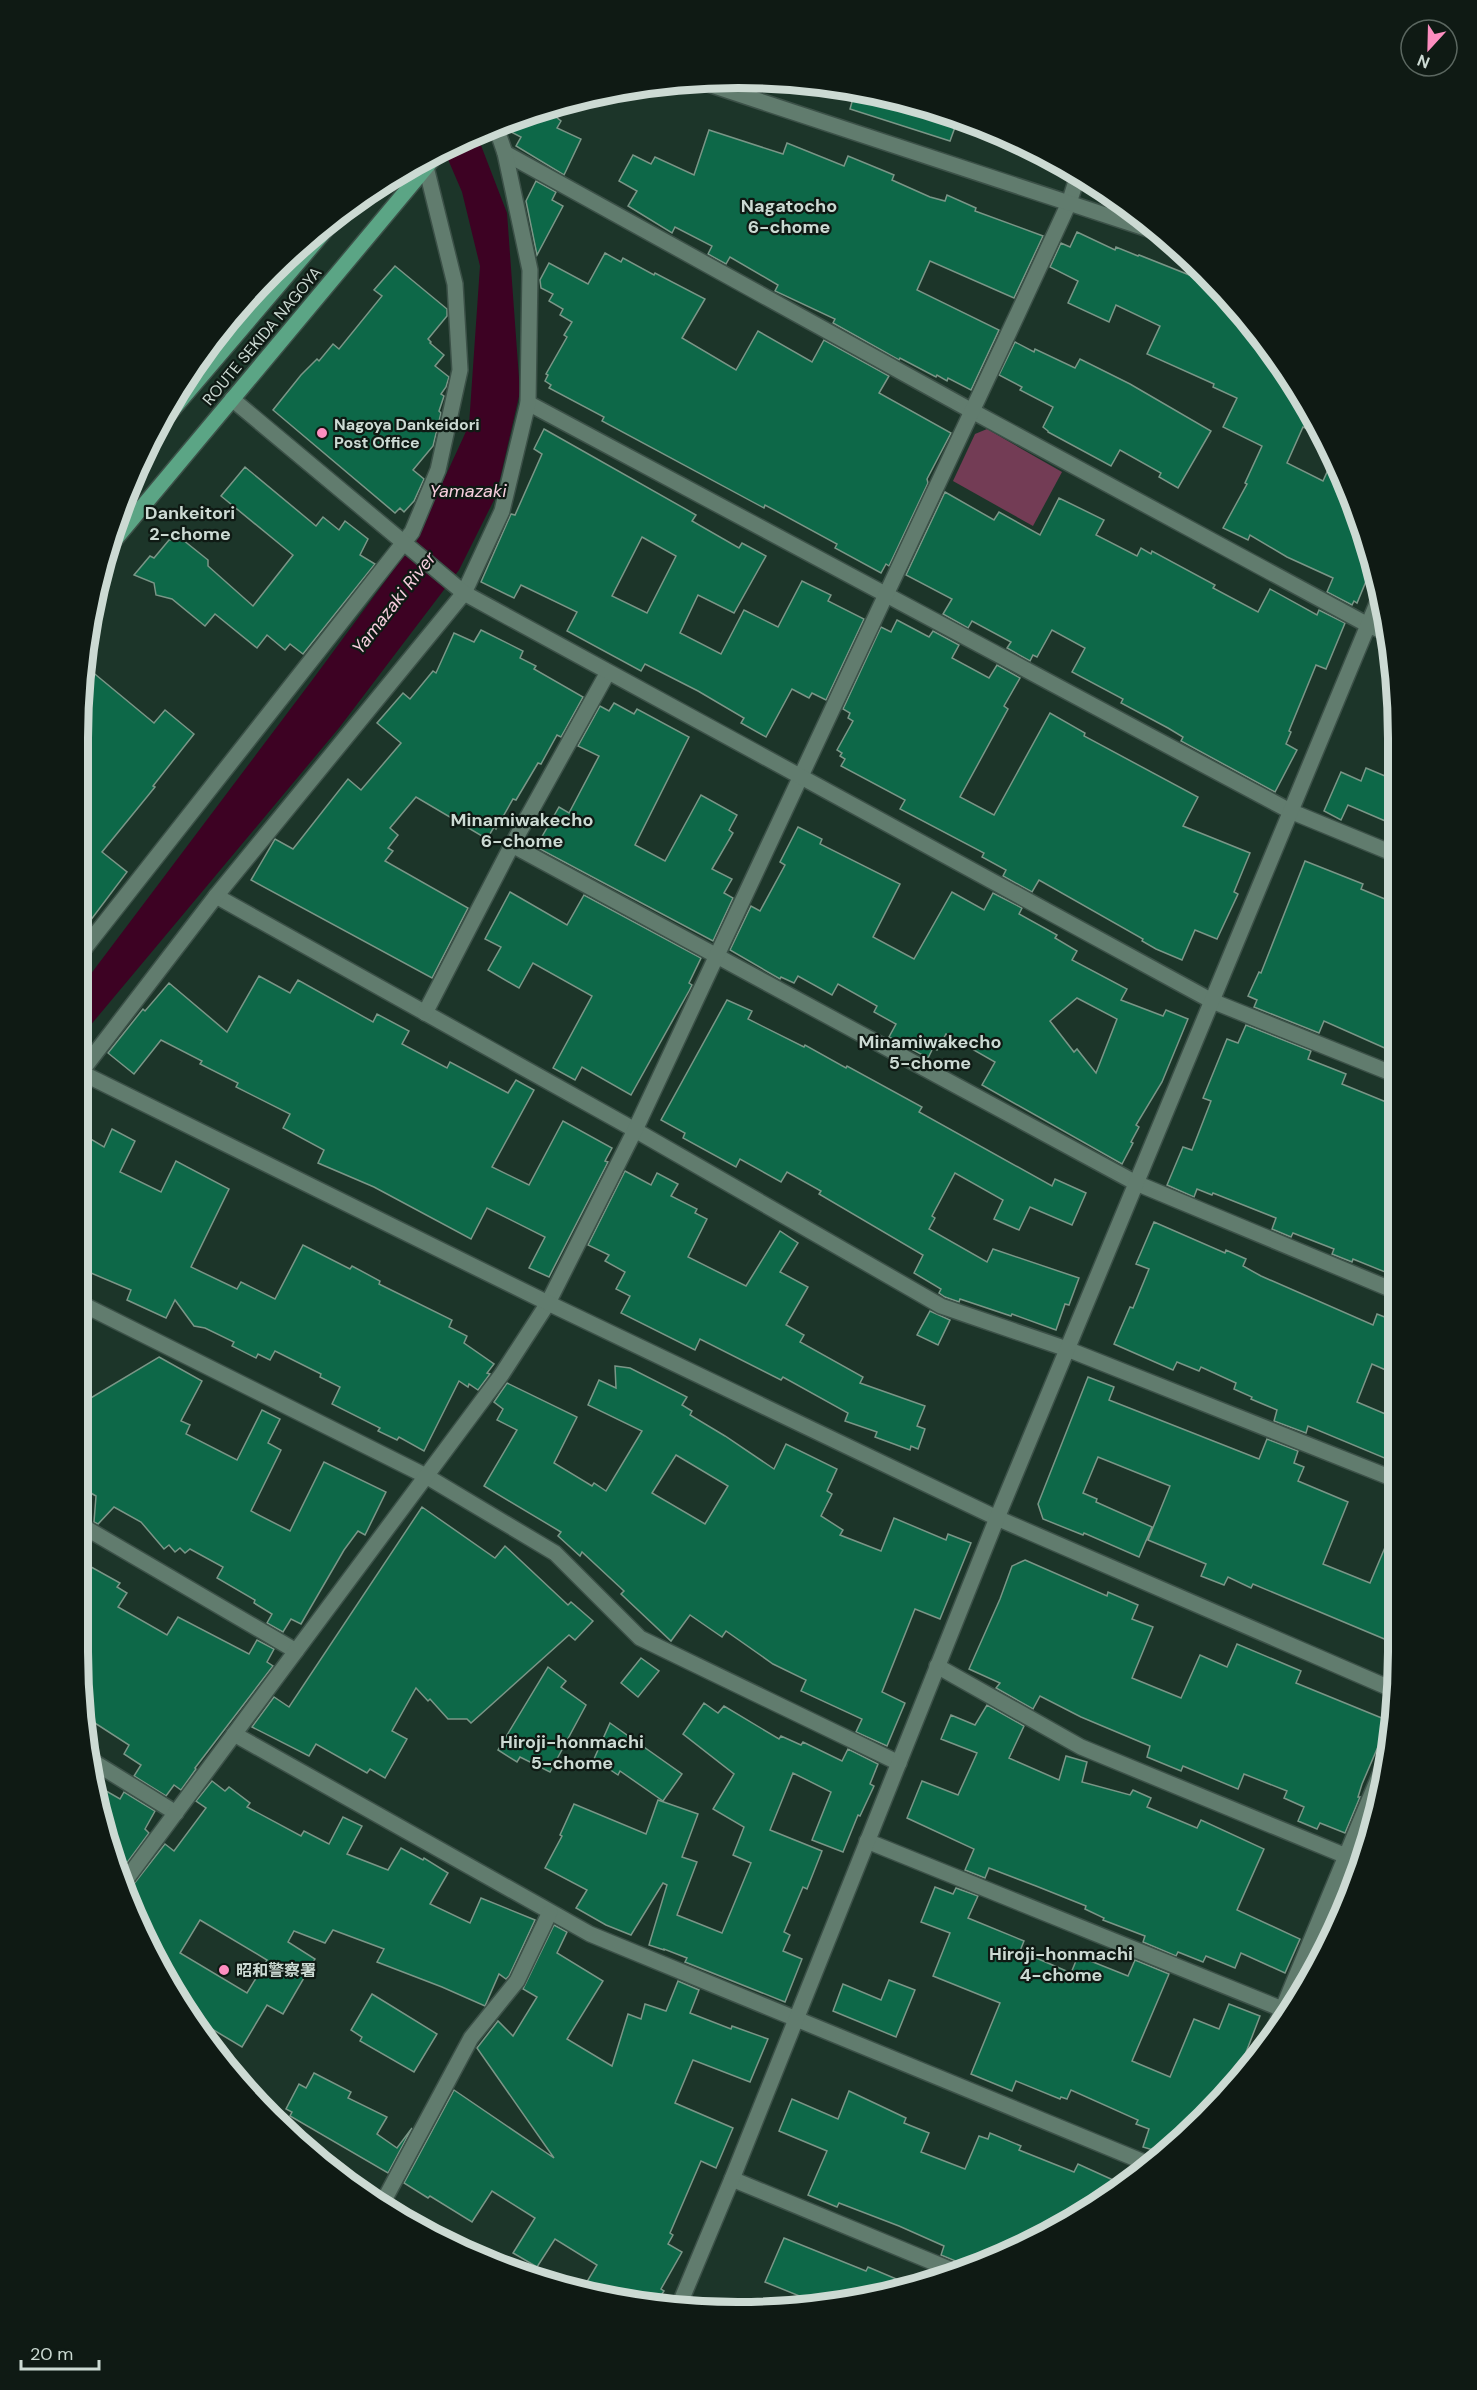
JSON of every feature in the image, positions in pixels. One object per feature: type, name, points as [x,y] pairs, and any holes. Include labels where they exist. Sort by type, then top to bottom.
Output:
[{"type":"main road","name":"ROUTE SEKIDA NAGOYA","points":[[123,530],[422,171]]},
{"type":"main road","name":"ROUTE SEKIDA NAGOYA","points":[[214,355],[295,264]]},
{"type":"street","points":[[722,89],[1137,225]]},
{"type":"street","points":[[88,1063],[458,589],[502,511],[528,402],[531,270],[505,153],[499,135]]},
{"type":"street","points":[[505,153],[972,411],[1379,630]]},
{"type":"street","points":[[88,944],[405,544],[412,532],[438,470],[460,370],[455,284],[433,166]]},
{"type":"street","points":[[129,1876],[502,1374],[548,1303],[635,1130],[1069,203],[1075,183]]},
{"type":"street","points":[[232,399],[458,589],[1212,1001],[1388,1072]]},
{"type":"street","points":[[528,402],[1290,811],[1388,851]]},
{"type":"street","points":[[682,2299],[997,1518],[1375,608]]},
{"type":"street","points":[[425,1013],[512,845],[608,672]]},
{"type":"street","points":[[512,845],[1136,1183],[1388,1288]]},
{"type":"street","points":[[216,896],[635,1130],[941,1306],[1067,1349],[1388,1477]]},
{"type":"street","points":[[88,1076],[548,1303],[997,1518],[1387,1687]]},
{"type":"street","points":[[88,1307],[426,1476],[555,1553],[640,1638],[899,1763]]},
{"type":"street","points":[[88,1529],[296,1651]]},
{"type":"street","points":[[938,1666],[1081,1746],[1346,1856]]},
{"type":"street","points":[[234,1734],[590,1934],[1141,2161]]},
{"type":"street","points":[[99,1766],[176,1813]]},
{"type":"street","points":[[1293,1989],[1373,1791]]},
{"type":"street","points":[[867,1841],[1282,2009]]},
{"type":"street","points":[[386,2197],[471,2038],[517,1981],[550,1912]]},
{"type":"street","points":[[732,2179],[946,2267]]},
{"type":"shaded area","points":[[987,429],[1062,472],[1033,526],[953,481],[975,434]]},
{"type":"water","name":"Yamazaki","points":[[480,143],[507,213],[520,392],[496,496],[459,570],[339,728],[88,1028],[88,978],[417,538],[469,425],[480,266],[462,192],[447,158]]},
{"type":"building","points":[[853,99],[907,111],[955,126],[950,141],[850,109]]},
{"type":"building","points":[[554,116],[561,121],[557,128],[581,139],[564,175],[516,146],[521,137],[509,131]]},
{"type":"building","points":[[709,130],[783,154],[787,143],[844,166],[848,156],[894,175],[892,180],[930,197],[945,201],[947,195],[976,208],[975,211],[1043,236],[1014,298],[930,261],[917,290],[999,330],[971,390],[948,378],[947,381],[937,375],[936,377],[900,358],[899,360],[833,323],[835,319],[775,291],[778,285],[730,257],[726,264],[708,254],[712,246],[675,227],[672,233],[628,206],[637,191],[619,181],[633,155],[651,164],[655,157],[694,175]]},
{"type":"building","points":[[536,181],[556,192],[552,200],[563,206],[537,255],[526,201]]},
{"type":"building","points":[[1077,232],[1115,250],[1116,247],[1197,278],[1254,343],[1279,377],[1310,430],[1303,427],[1287,463],[1323,481],[1329,468],[1339,490],[1368,577],[1357,603],[1354,601],[1352,605],[1327,592],[1333,578],[1287,557],[1250,535],[1248,540],[1223,528],[1247,484],[1245,483],[1262,446],[1223,427],[1237,398],[1213,387],[1214,384],[1147,354],[1160,326],[1116,305],[1109,322],[1068,303],[1078,281],[1050,267],[1061,243],[1070,247]]},
{"type":"building","points":[[605,253],[621,262],[623,258],[705,299],[682,338],[736,370],[758,331],[812,362],[824,340],[889,376],[879,393],[951,433],[927,479],[928,483],[889,566],[886,564],[881,573],[835,548],[837,544],[765,505],[764,508],[602,421],[604,417],[549,388],[551,385],[545,381],[548,375],[546,374],[567,337],[564,335],[572,322],[560,315],[563,309],[549,301],[553,294],[541,288],[540,280],[549,263],[588,284]]},
{"type":"building","points":[[395,266],[447,309],[447,316],[428,339],[444,355],[435,366],[449,377],[441,394],[444,396],[433,446],[413,470],[424,479],[414,501],[404,512],[400,508],[395,513],[273,410],[301,375],[317,359],[319,361],[333,344],[339,349],[382,296],[374,290]]},
{"type":"building","points":[[1015,342],[1075,368],[1080,359],[1130,384],[1211,431],[1178,488],[1159,477],[1161,473],[1120,450],[1111,466],[1048,432],[1043,427],[1053,407],[1020,390],[1022,387],[999,375]]},
{"type":"building","points":[[544,429],[696,515],[692,521],[739,548],[742,543],[766,556],[734,613],[698,595],[680,633],[721,654],[744,610],[778,627],[802,581],[831,595],[828,601],[864,619],[826,700],[812,693],[809,698],[792,689],[766,737],[741,723],[744,718],[698,691],[645,664],[641,671],[567,631],[577,612],[521,585],[514,598],[481,582],[511,514],[515,515],[542,454],[534,449]],"holes":[[[642,537],[676,556],[647,613],[612,596]]]},
{"type":"building","points":[[245,467],[316,526],[323,517],[339,530],[345,521],[368,539],[360,555],[375,564],[303,654],[290,644],[285,650],[267,635],[257,648],[215,614],[205,626],[172,599],[156,595],[154,583],[134,575],[150,556],[154,558],[169,540],[183,540],[208,560],[208,566],[253,606],[293,555],[221,496]]},
{"type":"building","points":[[945,492],[994,520],[999,512],[1040,535],[1059,498],[1104,520],[1096,535],[1137,556],[1141,548],[1151,554],[1152,551],[1215,585],[1213,588],[1258,612],[1270,589],[1317,615],[1319,610],[1345,623],[1326,669],[1316,665],[1289,731],[1291,732],[1286,744],[1297,750],[1275,792],[1181,741],[1183,737],[1121,703],[1123,699],[1072,672],[1085,648],[1052,630],[1037,657],[1033,655],[1030,661],[1007,648],[1011,642],[972,621],[968,628],[943,614],[952,599],[906,575]]},
{"type":"building","points":[[897,620],[929,637],[933,631],[959,645],[952,658],[989,678],[997,665],[1020,678],[1004,706],[1008,709],[960,797],[994,815],[1050,713],[1085,733],[1084,736],[1198,797],[1183,826],[1250,853],[1234,892],[1238,894],[1217,939],[1195,930],[1182,960],[1156,949],[1142,941],[1143,939],[1039,880],[1032,892],[1003,876],[1006,870],[982,857],[984,853],[900,809],[905,800],[841,766],[845,759],[837,750],[853,721],[848,718],[850,713],[843,709],[881,627],[891,632]]},
{"type":"building","points":[[481,630],[523,651],[520,658],[536,666],[534,669],[583,697],[561,737],[557,735],[541,764],[538,763],[516,800],[513,799],[496,829],[494,827],[487,839],[416,797],[390,828],[398,835],[388,848],[393,851],[385,861],[468,908],[432,978],[251,880],[275,839],[293,849],[348,779],[361,790],[401,743],[377,723],[403,693],[410,699],[433,671],[436,673],[454,633],[474,642]]},
{"type":"building","points":[[92,672],[154,723],[165,710],[194,734],[153,786],[155,787],[102,852],[127,872],[88,924],[88,738]]},
{"type":"building","points":[[614,703],[634,714],[637,709],[689,737],[635,845],[665,861],[701,795],[737,815],[729,830],[733,833],[712,869],[732,879],[724,893],[733,898],[713,941],[536,847],[559,807],[569,813],[599,756],[578,746],[600,706],[609,711]]},
{"type":"building","points":[[1366,768],[1388,777],[1388,822],[1348,805],[1341,820],[1324,811],[1341,772],[1361,781]]},
{"type":"building","points":[[798,827],[822,839],[820,844],[900,884],[873,937],[914,959],[952,892],[984,910],[993,893],[1022,908],[1019,914],[1057,935],[1055,938],[1077,951],[1072,960],[1127,989],[1121,1000],[1163,1016],[1166,1010],[1188,1019],[1162,1082],[1136,1125],[1139,1127],[1122,1164],[982,1085],[995,1062],[946,1034],[937,1050],[933,1048],[928,1058],[889,1037],[896,1024],[874,1012],[877,1006],[838,984],[832,995],[798,976],[794,983],[781,977],[780,979],[730,950],[751,906],[760,911],[785,865],[780,862]],"holes":[[[1077,998],[1117,1019],[1096,1073],[1077,1049],[1074,1052],[1050,1021]]]},
{"type":"building","points":[[1305,861],[1363,884],[1361,889],[1388,900],[1388,1049],[1324,1021],[1319,1033],[1254,1007],[1257,1000],[1248,996],[1259,972],[1261,973]]},
{"type":"building","points":[[510,892],[567,925],[584,895],[701,958],[689,983],[692,985],[689,991],[631,1095],[582,1067],[575,1080],[553,1068],[592,996],[533,963],[519,988],[488,970],[501,947],[485,939]]},
{"type":"building","points":[[259,976],[290,993],[298,980],[373,1022],[377,1014],[409,1031],[402,1044],[447,1068],[450,1062],[508,1093],[516,1080],[534,1090],[492,1167],[529,1185],[563,1121],[612,1148],[605,1161],[608,1162],[549,1277],[529,1268],[545,1237],[487,1208],[471,1239],[374,1187],[318,1163],[324,1150],[283,1128],[290,1114],[236,1087],[238,1083],[200,1064],[202,1061],[161,1040],[134,1074],[108,1053],[143,1009],[145,1011],[169,983],[227,1032]]},
{"type":"building","points":[[727,1000],[752,1011],[748,1019],[804,1047],[805,1045],[846,1068],[847,1066],[922,1107],[919,1112],[1052,1186],[1055,1179],[1086,1193],[1072,1225],[1030,1207],[1019,1230],[994,1219],[1003,1200],[955,1173],[932,1216],[935,1218],[929,1229],[987,1262],[993,1249],[1079,1278],[1069,1305],[1065,1304],[1056,1330],[1012,1314],[1011,1316],[960,1299],[959,1302],[945,1297],[939,1293],[941,1289],[914,1273],[923,1255],[819,1194],[821,1191],[787,1172],[781,1182],[740,1159],[736,1167],[683,1138],[685,1133],[661,1120]]},
{"type":"building","points":[[1246,1025],[1311,1051],[1308,1059],[1346,1074],[1342,1084],[1388,1103],[1388,1273],[1353,1259],[1352,1262],[1332,1254],[1334,1249],[1293,1233],[1291,1237],[1272,1229],[1276,1218],[1213,1193],[1212,1195],[1197,1189],[1194,1197],[1167,1185],[1183,1147],[1192,1150],[1211,1101],[1203,1098],[1227,1039],[1238,1043]]},
{"type":"building","points":[[112,1129],[135,1141],[120,1172],[161,1192],[176,1161],[229,1189],[191,1267],[237,1289],[241,1282],[275,1299],[303,1245],[350,1269],[352,1266],[380,1281],[379,1284],[452,1320],[449,1327],[467,1336],[464,1343],[494,1364],[487,1373],[490,1374],[478,1390],[459,1381],[424,1451],[399,1437],[397,1440],[378,1431],[380,1428],[332,1404],[340,1387],[320,1377],[321,1374],[275,1351],[270,1360],[258,1354],[256,1358],[232,1346],[234,1342],[205,1328],[194,1326],[175,1300],[166,1318],[127,1300],[131,1290],[88,1272],[88,1137],[104,1147]]},
{"type":"building","points":[[625,1171],[651,1185],[657,1173],[678,1184],[671,1196],[697,1209],[695,1213],[707,1219],[688,1257],[746,1286],[780,1231],[798,1243],[780,1272],[808,1287],[786,1325],[804,1335],[800,1342],[863,1377],[860,1383],[925,1406],[917,1426],[925,1429],[918,1449],[911,1446],[910,1450],[875,1437],[877,1432],[845,1421],[848,1413],[783,1377],[781,1380],[700,1339],[695,1350],[621,1313],[630,1296],[616,1289],[625,1272],[605,1261],[609,1255],[588,1245]]},
{"type":"building","points":[[1154,1222],[1225,1253],[1226,1250],[1246,1259],[1243,1266],[1261,1276],[1373,1325],[1377,1314],[1388,1318],[1388,1371],[1372,1364],[1357,1402],[1388,1415],[1388,1459],[1308,1426],[1306,1433],[1274,1421],[1277,1410],[1234,1389],[1236,1383],[1201,1367],[1199,1371],[1177,1362],[1173,1370],[1114,1344],[1130,1307],[1133,1308],[1149,1269],[1136,1264]]},
{"type":"building","points":[[930,1311],[950,1320],[938,1345],[917,1335]]},
{"type":"building","points":[[159,1357],[202,1381],[181,1421],[190,1425],[186,1434],[237,1460],[262,1410],[280,1419],[268,1443],[281,1450],[251,1511],[290,1531],[324,1462],[386,1492],[365,1535],[358,1531],[344,1550],[301,1624],[291,1619],[283,1632],[267,1623],[272,1614],[254,1603],[255,1600],[217,1578],[223,1567],[190,1549],[185,1553],[180,1548],[175,1552],[169,1545],[164,1549],[141,1522],[114,1507],[98,1524],[94,1522],[96,1496],[88,1491],[88,1400]]},
{"type":"building","points":[[615,1366],[630,1368],[687,1397],[682,1405],[692,1411],[690,1415],[774,1469],[786,1444],[837,1469],[827,1491],[832,1494],[821,1516],[843,1530],[840,1535],[881,1551],[894,1518],[946,1540],[948,1534],[971,1543],[940,1619],[915,1609],[882,1692],[905,1703],[887,1746],[856,1732],[862,1719],[801,1691],[806,1680],[773,1664],[726,1631],[722,1637],[690,1615],[671,1641],[621,1594],[624,1591],[582,1552],[580,1556],[558,1536],[561,1532],[484,1486],[517,1430],[497,1420],[503,1409],[494,1402],[507,1383],[577,1417],[554,1463],[592,1486],[594,1483],[606,1491],[642,1431],[588,1405],[599,1380],[616,1388]],"holes":[[[676,1455],[728,1486],[705,1524],[652,1493]]]},
{"type":"building","points":[[1088,1377],[1114,1387],[1109,1400],[1259,1459],[1267,1439],[1298,1451],[1294,1463],[1304,1467],[1298,1481],[1348,1502],[1323,1564],[1370,1583],[1388,1540],[1388,1640],[1253,1584],[1251,1588],[1228,1577],[1224,1585],[1201,1576],[1206,1564],[1148,1540],[1170,1486],[1098,1457],[1083,1493],[1097,1499],[1096,1502],[1152,1527],[1139,1557],[1084,1533],[1083,1535],[1043,1519],[1038,1504]]},
{"type":"building","points":[[422,1507],[495,1558],[505,1546],[568,1605],[571,1602],[593,1621],[575,1640],[569,1635],[471,1723],[467,1719],[448,1719],[430,1699],[428,1701],[416,1688],[392,1731],[407,1739],[385,1778],[370,1769],[367,1773],[316,1744],[309,1756],[252,1727],[274,1697],[289,1707]]},
{"type":"building","points":[[1025,1560],[1107,1596],[1108,1592],[1138,1605],[1132,1619],[1153,1627],[1132,1678],[1181,1698],[1200,1655],[1227,1667],[1237,1644],[1301,1671],[1296,1683],[1385,1719],[1383,1735],[1362,1784],[1358,1797],[1360,1797],[1345,1833],[1320,1823],[1317,1829],[1298,1821],[1304,1807],[1284,1798],[1287,1791],[1244,1774],[1238,1789],[1183,1766],[1181,1771],[1147,1757],[1150,1746],[1081,1717],[1040,1696],[1033,1709],[996,1688],[1000,1683],[969,1669],[1012,1566]]},
{"type":"building","points":[[88,1565],[120,1583],[117,1587],[127,1593],[118,1607],[167,1635],[178,1617],[249,1654],[257,1640],[274,1649],[267,1662],[273,1666],[195,1768],[181,1790],[174,1785],[166,1796],[134,1776],[141,1765],[124,1754],[129,1745],[93,1722],[88,1652]]},
{"type":"building","points":[[641,1658],[659,1671],[638,1697],[621,1683]]},
{"type":"building","points":[[548,1667],[566,1681],[561,1687],[586,1705],[550,1772],[520,1757],[517,1762],[498,1750]]},
{"type":"building","points":[[704,1703],[718,1713],[724,1706],[779,1739],[781,1736],[801,1745],[803,1742],[842,1761],[848,1749],[878,1764],[870,1784],[874,1786],[860,1816],[858,1815],[843,1852],[812,1840],[831,1792],[793,1773],[770,1830],[822,1851],[807,1889],[803,1887],[784,1932],[790,1935],[783,1951],[802,1959],[785,2002],[685,1962],[687,1958],[649,1945],[667,1885],[663,1883],[631,1935],[606,1925],[576,1908],[587,1890],[545,1868],[562,1836],[560,1835],[574,1804],[646,1834],[658,1800],[698,1814],[682,1857],[697,1862],[677,1915],[722,1933],[751,1863],[733,1855],[744,1827],[713,1809],[734,1774],[683,1734]]},
{"type":"building","points":[[987,1705],[1024,1726],[1009,1758],[1059,1780],[1066,1756],[1087,1762],[1082,1782],[1130,1795],[1133,1790],[1151,1798],[1147,1807],[1197,1828],[1201,1820],[1264,1849],[1237,1910],[1300,1939],[1285,1973],[1241,1953],[1235,1968],[1206,1956],[1203,1962],[1178,1952],[1176,1956],[1143,1942],[1145,1936],[1103,1920],[1104,1918],[1085,1909],[1086,1906],[989,1868],[985,1878],[965,1870],[974,1849],[907,1818],[922,1781],[958,1795],[977,1753],[941,1739],[951,1715],[975,1725]]},
{"type":"building","points":[[610,1723],[682,1774],[663,1801],[620,1771],[618,1775],[594,1759]]},
{"type":"building","points":[[212,1781],[225,1791],[229,1787],[250,1803],[247,1807],[301,1836],[304,1831],[329,1844],[343,1817],[362,1826],[347,1854],[388,1870],[401,1848],[423,1860],[424,1858],[448,1873],[430,1904],[470,1923],[481,1898],[535,1920],[509,1976],[506,1979],[499,1974],[485,2006],[377,1962],[384,1949],[333,1930],[325,1943],[294,1931],[288,1942],[315,1959],[283,2014],[267,2005],[242,2047],[208,2027],[198,2013],[156,1939],[133,1886],[165,1844],[174,1851],[206,1808],[196,1801]],"holes":[[[200,1920],[267,1960],[247,1993],[180,1953]]]},
{"type":"building","points":[[104,1790],[120,1799],[124,1792],[155,1811],[145,1829],[149,1833],[125,1865]]},
{"type":"building","points":[[935,1887],[953,1894],[956,1888],[978,1896],[968,1918],[1024,1941],[1020,1951],[1071,1973],[1078,1956],[1128,1976],[1135,1960],[1169,1974],[1132,2061],[1170,2077],[1194,2019],[1219,2029],[1229,2004],[1260,2016],[1245,2055],[1247,2056],[1198,2111],[1167,2140],[1154,2150],[1143,2147],[1149,2129],[1136,2124],[1138,2120],[1071,2090],[1067,2099],[1061,2097],[1060,2099],[1016,2081],[1012,2091],[971,2074],[1000,2003],[933,1976],[950,1933],[921,1922]]},
{"type":"building","points":[[554,1925],[567,1932],[557,1953],[603,1981],[567,2039],[612,2066],[628,2014],[641,2019],[645,2004],[666,2011],[678,1981],[699,1990],[690,2013],[731,2029],[732,2026],[768,2039],[750,2082],[693,2060],[675,2103],[733,2128],[716,2168],[701,2161],[670,2233],[673,2235],[668,2244],[682,2252],[661,2289],[664,2291],[660,2297],[586,2283],[597,2265],[555,2239],[537,2267],[513,2253],[535,2218],[492,2191],[472,2222],[404,2183],[454,2090],[554,2158],[477,2048],[498,2021],[513,2036],[537,1997],[523,1989]]},
{"type":"building","points":[[889,1980],[915,1990],[896,2037],[833,2011],[843,1984],[881,2000]]},
{"type":"building","points":[[372,1994],[437,2034],[414,2072],[360,2041],[362,2037],[351,2030]]},
{"type":"building","points":[[314,2073],[351,2092],[348,2098],[387,2117],[377,2134],[397,2148],[412,2128],[388,2173],[290,2116],[292,2112],[286,2109],[299,2084],[306,2088]]},
{"type":"building","points":[[849,2091],[906,2118],[904,2123],[929,2133],[921,2152],[965,2169],[979,2136],[988,2139],[990,2133],[1021,2146],[1019,2150],[1074,2172],[1078,2164],[1113,2180],[1100,2192],[1026,2234],[959,2262],[941,2255],[944,2246],[839,2203],[837,2207],[808,2195],[827,2151],[779,2131],[792,2099],[838,2119]]},
{"type":"building","points":[[784,2238],[866,2271],[868,2267],[900,2281],[865,2289],[804,2298],[765,2282]]},
{"type":"place","name":"Nagoya Dankeidori Post Office","points":[[322,433]]},
{"type":"place","name":"昭和警察署","points":[[224,1970]]},
{"type":"district","name":"Nagatocho 6-chome","points":[[789,216]]},
{"type":"district","name":"Dankeitori 2-chome","points":[[190,523]]},
{"type":"district","name":"Minamiwakecho 6-chome","points":[[522,830]]},
{"type":"district","name":"Minamiwakecho 5-chome","points":[[930,1052]]},
{"type":"district","name":"Hiroji-honmachi 5-chome","points":[[572,1752]]},
{"type":"district","name":"Hiroji-honmachi 4-chome","points":[[1061,1964]]},
{"type":"water label","name":"Yamazaki River","points":[[394,603]]}]
